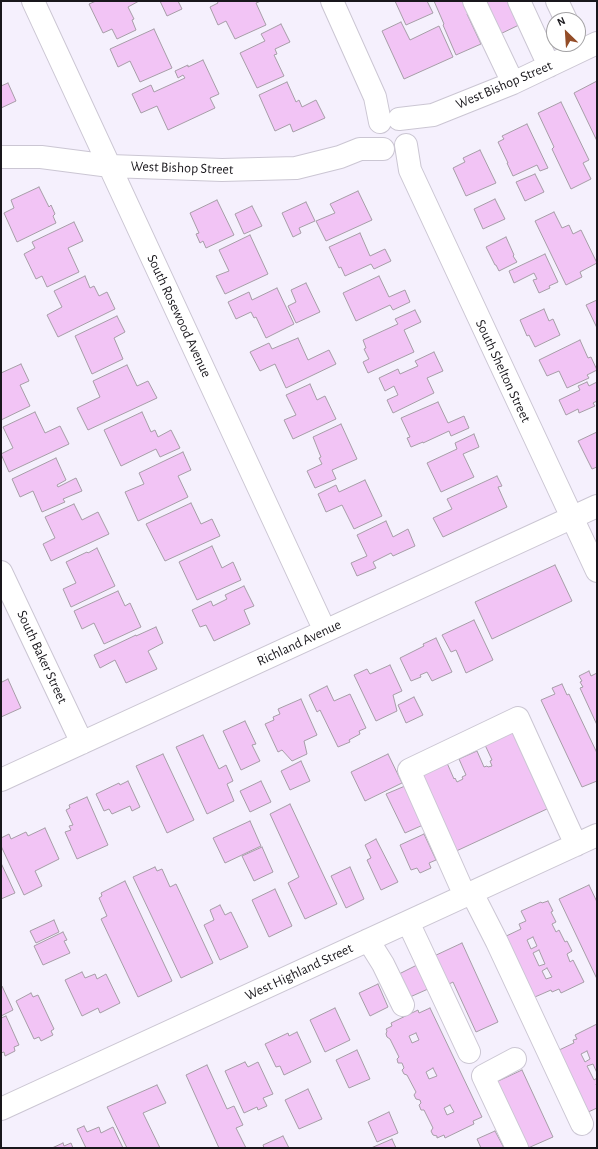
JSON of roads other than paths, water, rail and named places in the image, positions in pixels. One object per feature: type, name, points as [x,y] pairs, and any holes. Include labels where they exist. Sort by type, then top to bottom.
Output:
[{"type":"street","name":"South Rosewood Avenue","points":[[33,1],[325,631]]},
{"type":"street","name":"South Shelton Street","points":[[332,1],[392,134],[597,571]]},
{"type":"street","points":[[474,1],[513,83]]},
{"type":"street","points":[[519,1],[549,66]]},
{"type":"street","points":[[557,1],[562,12]]},
{"type":"street","name":"West Bishop Street","points":[[1,157],[41,157],[110,166],[222,170],[296,168],[340,157],[360,149],[433,115],[513,83],[574,52]]},
{"type":"street","name":"Richland Avenue","points":[[1,780],[597,506]]},
{"type":"street","name":"South Baker Street","points":[[1,572],[82,743]]},
{"type":"street","points":[[576,845],[518,718],[409,770],[468,894],[497,942],[582,1124]]},
{"type":"street","name":"West Highland Street","points":[[1,1108],[597,835]]},
{"type":"street","points":[[408,922],[469,1052]]},
{"type":"street","points":[[368,940],[383,964],[403,1005]]},
{"type":"street","points":[[515,1059],[483,1076],[517,1148]]}]
